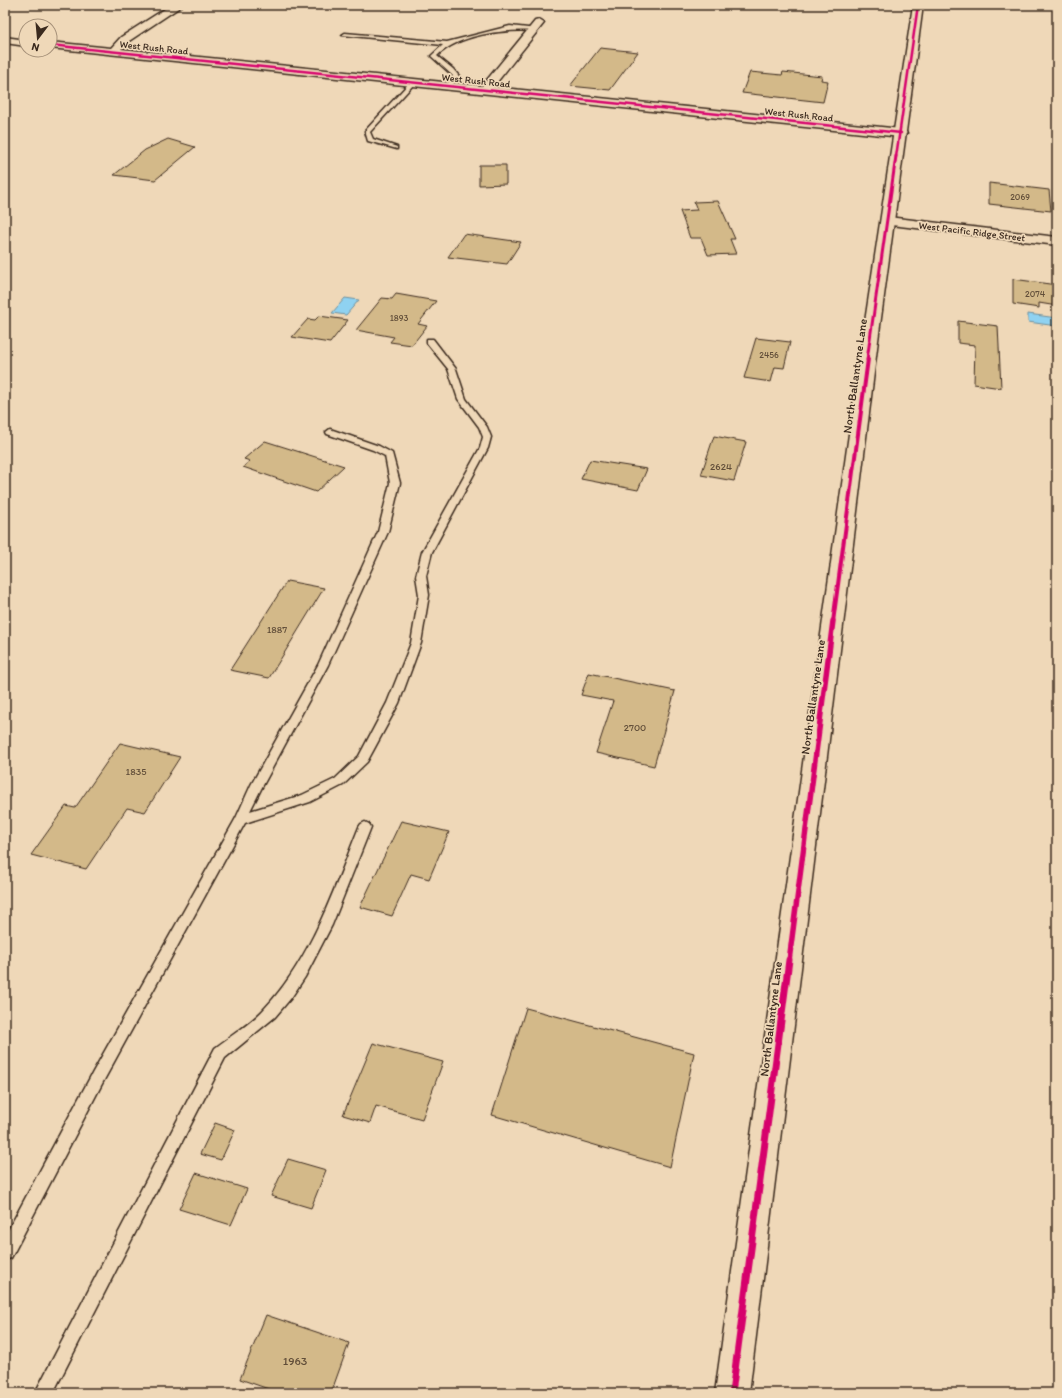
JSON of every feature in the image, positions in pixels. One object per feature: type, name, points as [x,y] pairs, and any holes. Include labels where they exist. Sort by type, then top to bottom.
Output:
[{"type":"street","points":[[113,52],[125,39],[178,5]]},
{"type":"street","name":"North Ballantyne Lane","points":[[732,1393],[868,355],[901,133],[918,5]]},
{"type":"street","points":[[484,90],[537,26]]},
{"type":"street","points":[[5,40],[18,42]]},
{"type":"street","name":"West Rush Road","points":[[58,46],[901,133]]},
{"type":"street","name":"West Pacific Ridge Street","points":[[888,221],[1057,241]]},
{"type":"lane","points":[[345,35],[448,44],[500,29],[537,26]]},
{"type":"lane","points":[[448,44],[434,56],[440,63],[453,70],[456,76],[448,86]]},
{"type":"lane","points":[[395,148],[370,140],[367,132],[412,83]]},
{"type":"lane","points":[[241,819],[306,799],[339,782],[363,760],[393,703],[416,643],[422,614],[424,594],[421,576],[427,552],[484,448],[487,437],[483,427],[462,398],[452,368],[430,341]]},
{"type":"lane","points":[[5,1252],[98,1077],[241,819],[255,788],[323,665],[382,532],[395,483],[389,456],[376,448],[330,432]]},
{"type":"lane","points":[[44,1393],[220,1053],[270,1013],[303,969],[314,949],[365,827]]},
{"type":"water","points":[[345,298],[359,300],[346,315],[332,313]]},
{"type":"water","points":[[1028,314],[1057,318],[1057,326],[1028,322]]},
{"type":"building","points":[[600,48],[638,52],[610,90],[570,86]]},
{"type":"building","points":[[750,72],[782,75],[783,72],[822,76],[821,80],[828,81],[823,102],[742,93]]},
{"type":"building","points":[[168,139],[195,147],[155,180],[114,175],[145,150]]},
{"type":"building","points":[[479,165],[506,165],[506,184],[479,185]]},
{"type":"building","points":[[989,183],[1049,190],[1051,211],[989,204]]},
{"type":"building","points":[[718,201],[735,239],[730,239],[736,254],[708,255],[701,238],[690,238],[680,211],[697,210],[694,202]]},
{"type":"building","points":[[464,234],[521,242],[507,264],[448,257]]},
{"type":"building","points":[[1013,279],[1057,285],[1057,306],[1039,303],[1039,308],[1013,304]]},
{"type":"building","points":[[396,294],[436,301],[418,324],[427,326],[412,345],[390,342],[394,337],[356,330],[382,298],[392,299]]},
{"type":"building","points":[[319,316],[348,320],[330,343],[292,337],[308,319],[315,320]]},
{"type":"building","points":[[958,321],[998,326],[1001,388],[974,384],[975,345],[958,343]]},
{"type":"building","points":[[756,338],[790,342],[784,368],[775,367],[771,382],[744,378]]},
{"type":"building","points":[[714,436],[746,442],[734,481],[701,475]]},
{"type":"building","points":[[265,441],[344,466],[316,492],[243,467],[250,461],[244,459]]},
{"type":"building","points":[[590,460],[647,469],[638,490],[581,479]]},
{"type":"building","points":[[287,581],[324,588],[269,678],[230,670]]},
{"type":"building","points":[[589,673],[675,691],[654,766],[596,753],[613,701],[581,695]]},
{"type":"building","points":[[120,743],[180,757],[145,812],[127,808],[86,869],[31,855],[66,806],[75,808]]},
{"type":"building","points":[[401,821],[449,832],[429,879],[411,874],[392,916],[360,907]]},
{"type":"building","points":[[526,1008],[694,1053],[670,1167],[492,1115]]},
{"type":"building","points":[[373,1043],[443,1062],[422,1119],[376,1106],[370,1123],[343,1115]]},
{"type":"building","points":[[215,1123],[235,1130],[221,1160],[200,1154]]},
{"type":"building","points":[[288,1159],[326,1170],[311,1208],[271,1196]]},
{"type":"building","points":[[196,1173],[247,1189],[231,1225],[179,1209]]},
{"type":"building","points":[[266,1315],[349,1343],[331,1393],[280,1393],[240,1379]]},
{"type":"cycle path","points":[[732,1393],[869,348],[918,5]]},
{"type":"cycle path","points":[[58,46],[901,133]]}]
